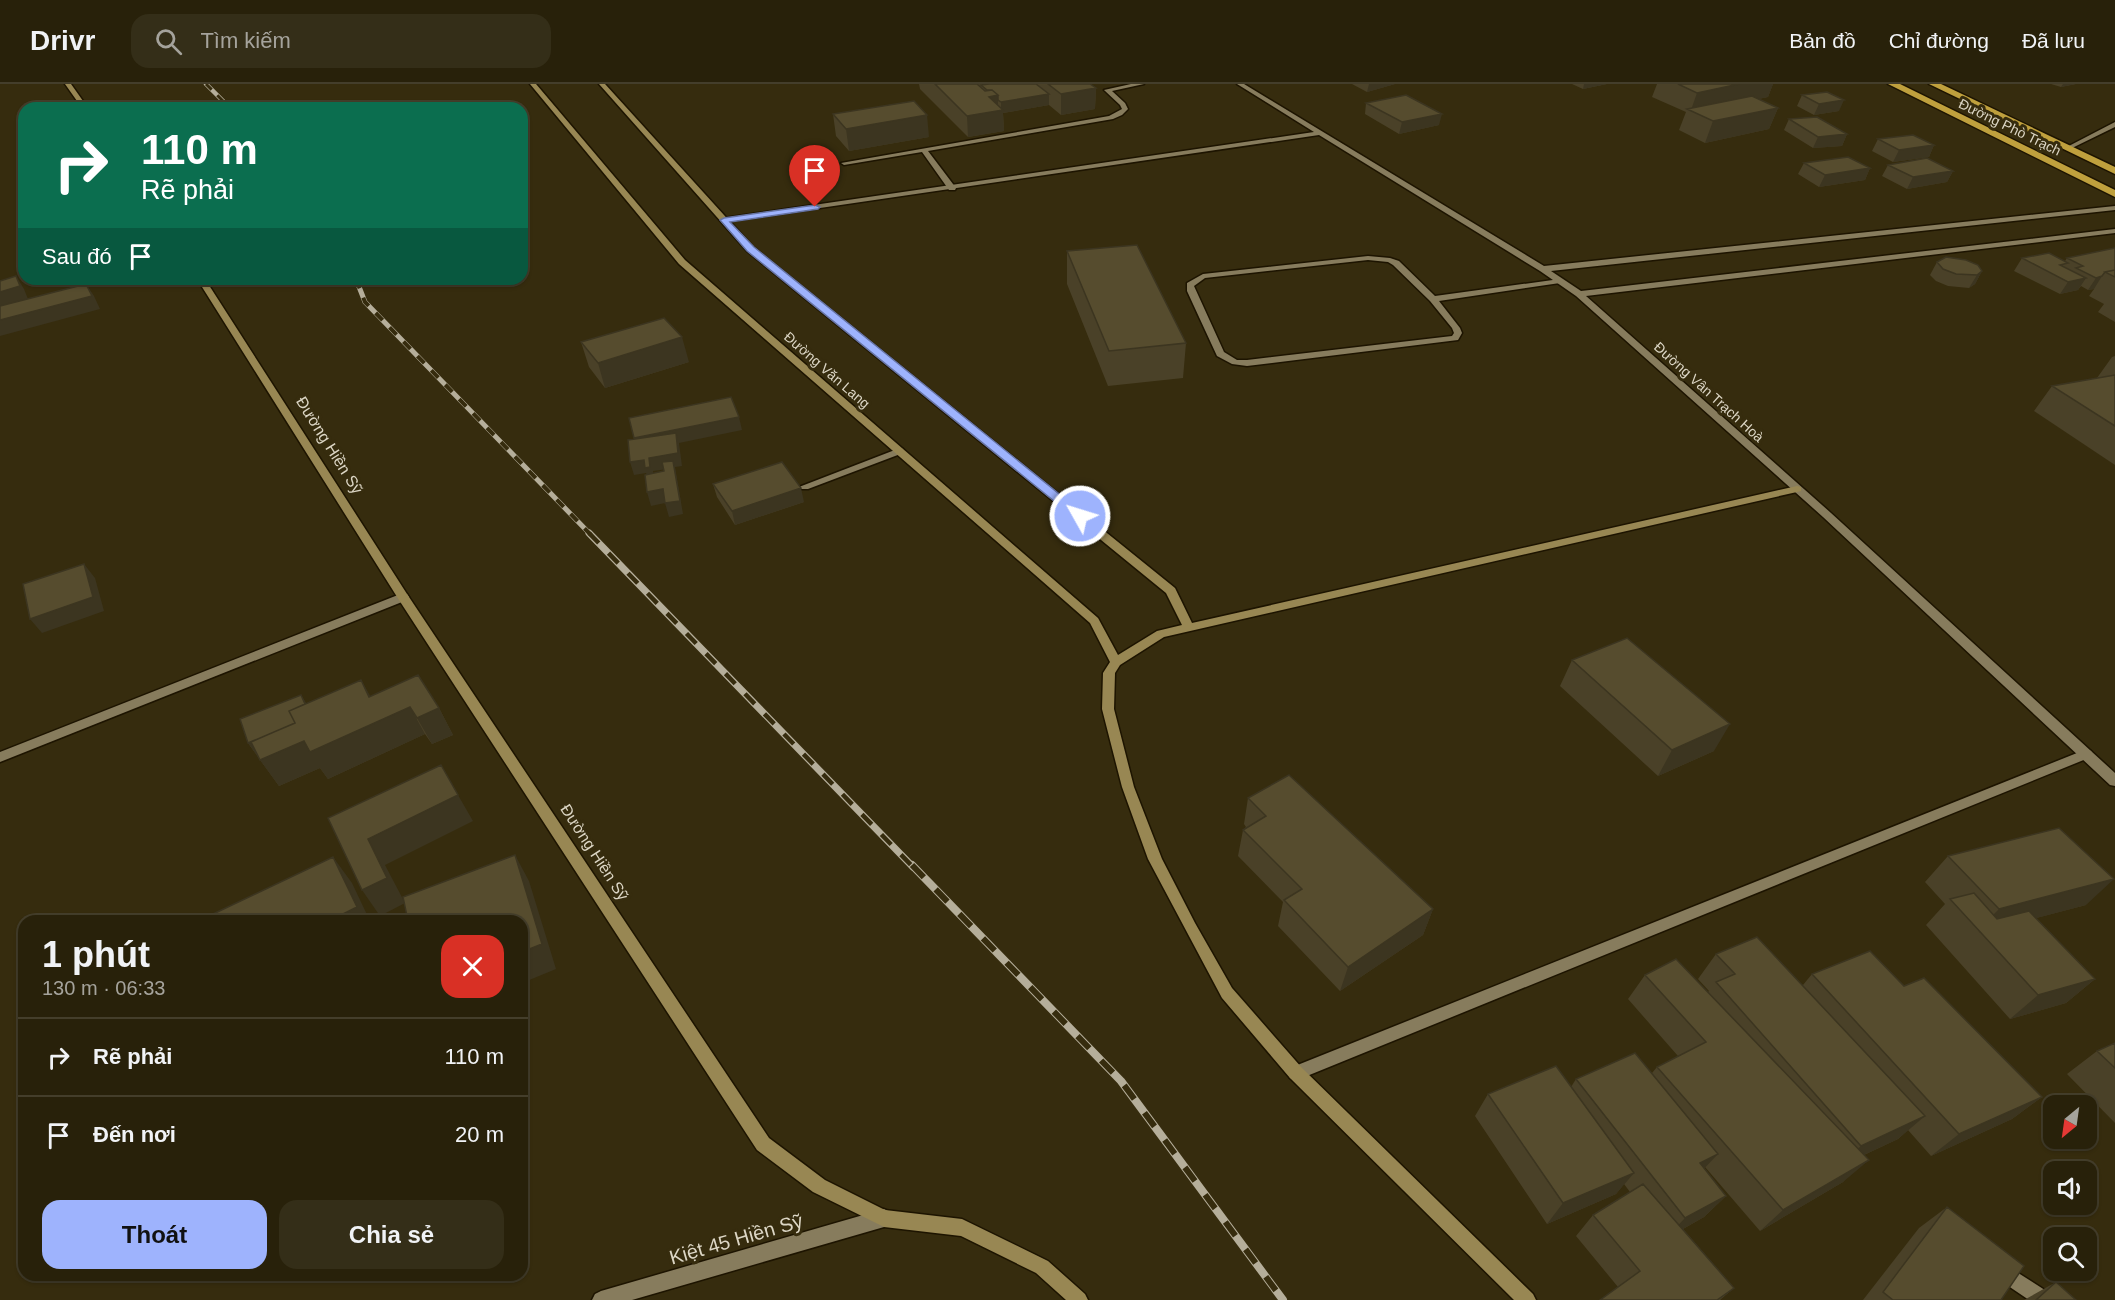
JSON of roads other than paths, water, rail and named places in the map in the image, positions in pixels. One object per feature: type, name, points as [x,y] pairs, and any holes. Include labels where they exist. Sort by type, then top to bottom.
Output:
[{"type":"highway","name":"Đường Phò Trạch","points":[[1893,84],[2115,194]]},
{"type":"highway","name":"Đường Phò Trạch","points":[[1934,84],[2115,171]]},
{"type":"street","points":[[68,84],[81,102]]},
{"type":"street","name":"Đường Văn Lang","points":[[533,84],[682,262],[1094,621],[1116,662]]},
{"type":"street","points":[[602,84],[750,249],[1172,591],[1189,628]]},
{"type":"street","points":[[844,163],[1111,118],[1120,114],[1125,109],[1123,104],[1098,84]]},
{"type":"street","points":[[1107,90],[1141,84]]},
{"type":"street","name":"Đường Vân Trạch Hoà","points":[[1240,84],[1543,269],[1579,294],[1797,489],[2115,781]]},
{"type":"street","points":[[2068,148],[2115,124]]},
{"type":"street","points":[[724,220],[1321,134]]},
{"type":"street","points":[[924,150],[952,188]]},
{"type":"street","points":[[1543,269],[2115,208]]},
{"type":"street","points":[[1579,294],[2115,231]]},
{"type":"street","points":[[1379,258],[1396,263],[1433,299],[1456,328],[1458,333],[1455,338],[1247,363],[1235,362],[1220,354],[1190,285],[1203,276],[1379,258]]},
{"type":"street","points":[[1433,299],[1560,281]]},
{"type":"street","name":"Đường Hiền Sỹ","points":[[205,285],[403,597],[764,1144],[819,1186],[884,1218],[962,1228],[1042,1267],[1079,1300]]},
{"type":"street","points":[[804,487],[900,452]]},
{"type":"street","points":[[1527,1300],[1296,1072],[1227,993],[1155,859],[1128,787],[1108,709],[1108,673],[1116,662],[1161,634],[1797,489]]},
{"type":"street","points":[[0,757],[403,597]]},
{"type":"street","points":[[1296,1072],[2087,754]]},
{"type":"street","name":"Kiệt 45 Hiền Sỹ","points":[[601,1300],[884,1218]]},
{"type":"street","points":[[1988,1262],[2045,1300]]},
{"type":"railway","points":[[206,84],[224,102]]},
{"type":"railway","points":[[358,285],[365,302],[591,535]]},
{"type":"railway","points":[[589,533],[913,867]]},
{"type":"railway","points":[[912,865],[1121,1081],[1283,1300]]}]
